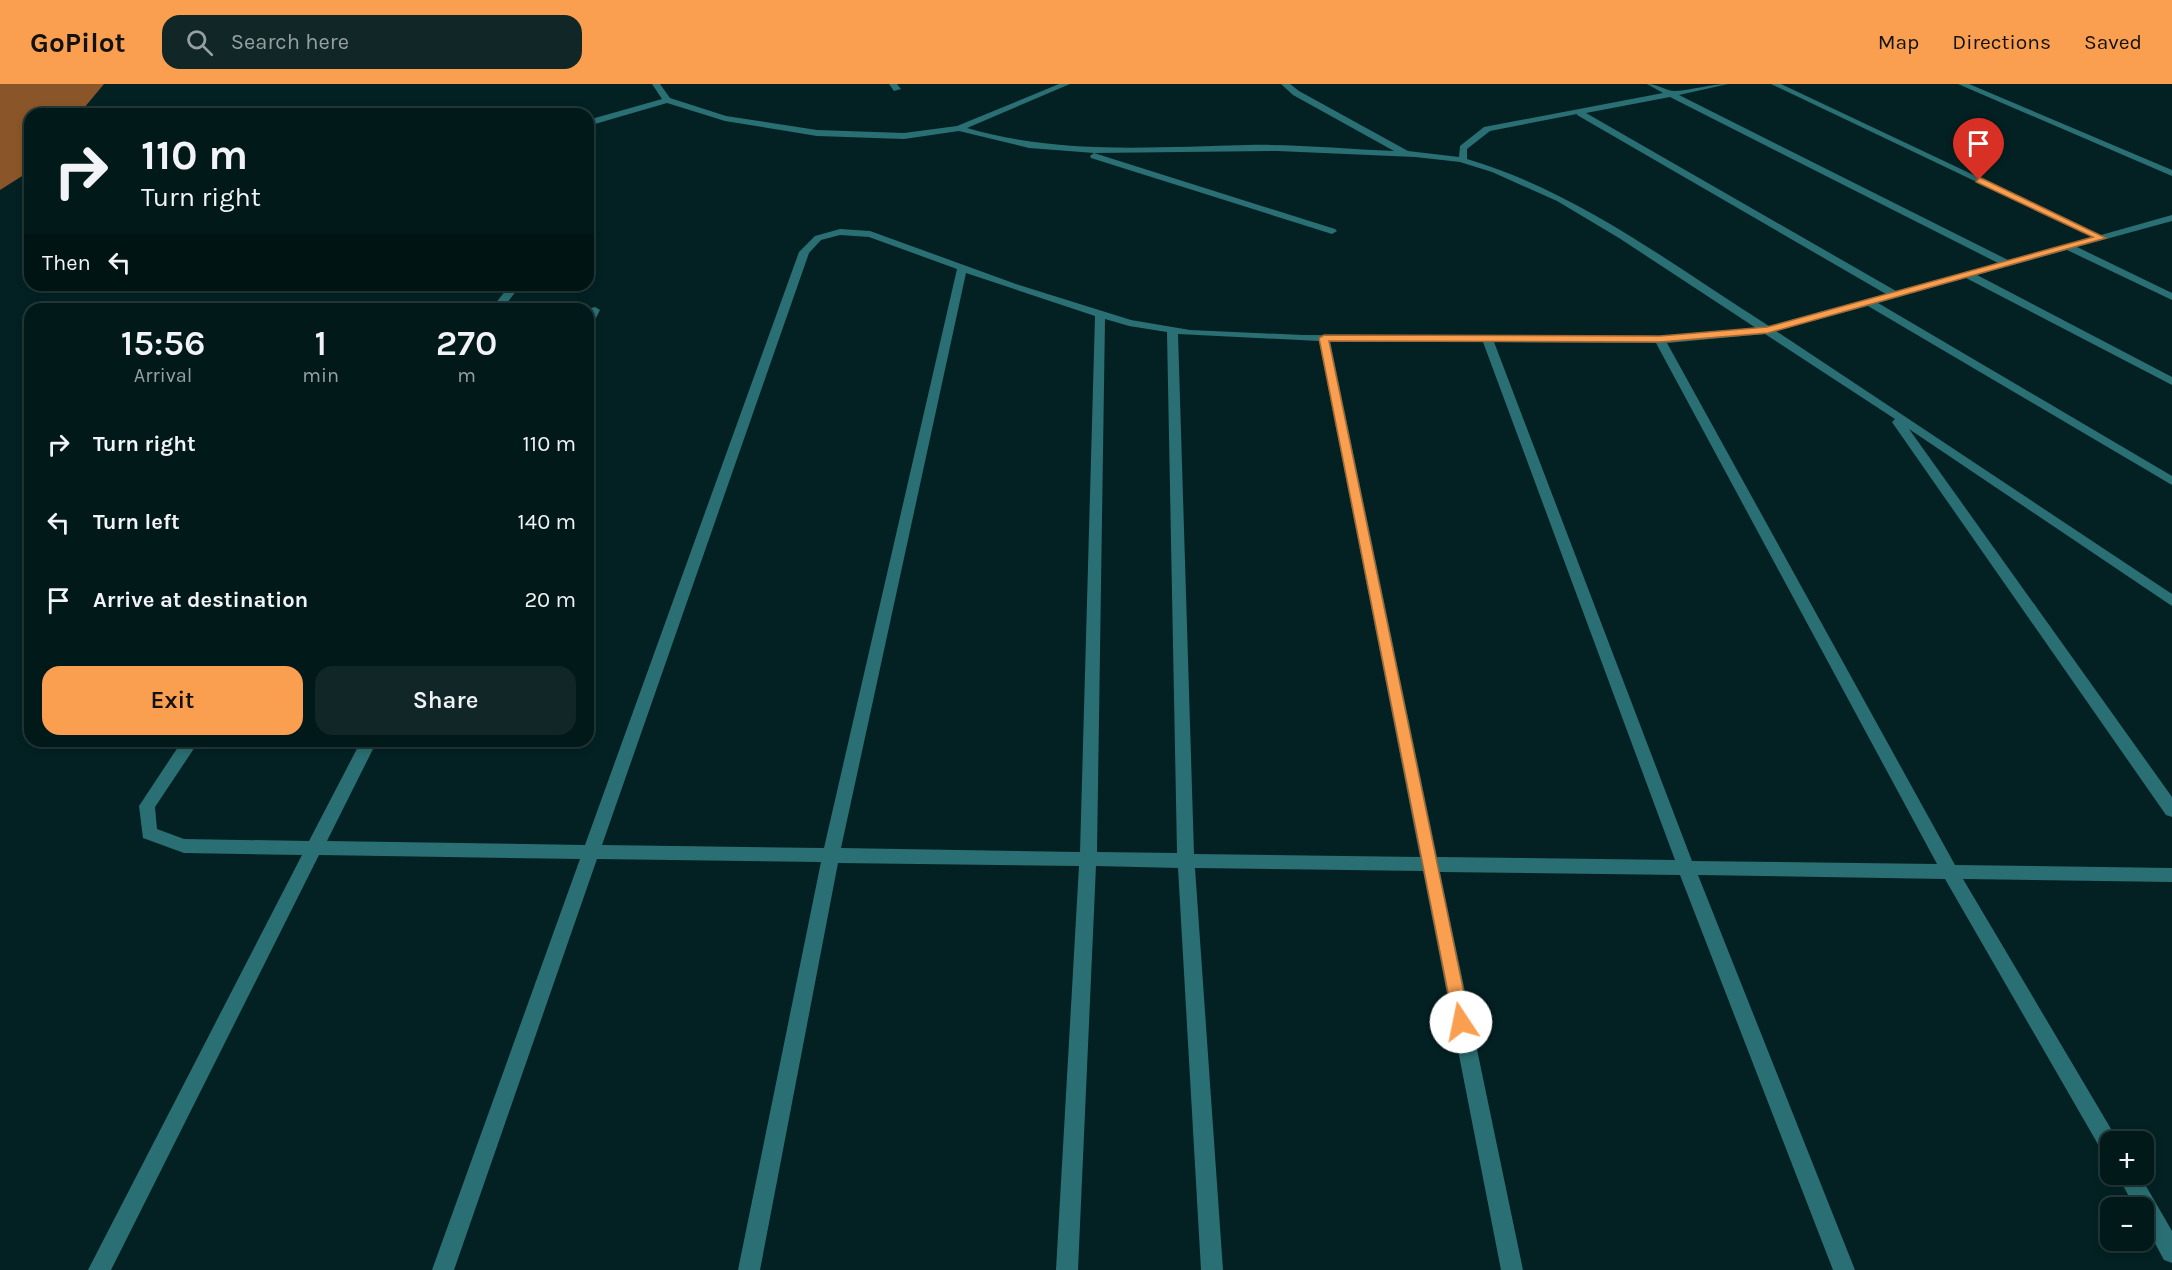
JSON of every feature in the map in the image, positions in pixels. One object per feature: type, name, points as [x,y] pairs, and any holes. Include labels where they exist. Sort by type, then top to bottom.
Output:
[{"type":"street","points":[[656,84],[667,100]]},
{"type":"street","points":[[594,121],[667,100],[725,118],[817,133],[904,136],[959,128],[1066,84]]},
{"type":"street","points":[[1285,84],[1296,93],[1408,154]]},
{"type":"street","points":[[1652,84],[2007,264]]},
{"type":"street","points":[[1463,160],[1463,148],[1487,129],[1724,84]]},
{"type":"street","points":[[1775,84],[2101,238]]},
{"type":"street","points":[[1962,84],[2172,173]]},
{"type":"street","points":[[1580,113],[1895,295]]},
{"type":"street","points":[[959,128],[1022,146],[1076,150],[1252,148],[1408,154],[1463,160],[1514,178],[1563,201],[1768,330],[2172,602]]},
{"type":"street","points":[[1076,150],[1332,231]]},
{"type":"street","points":[[443,1270],[804,252],[819,238],[840,232],[870,234],[1129,323],[1172,330],[1324,338],[1660,339],[1768,330],[2172,218]]},
{"type":"street","points":[[2068,247],[2172,297]]},
{"type":"street","points":[[749,1270],[831,856],[962,267]]},
{"type":"street","points":[[1968,274],[2172,382]]},
{"type":"street","points":[[501,303],[511,291]]},
{"type":"street","points":[[1869,302],[2172,481]]},
{"type":"street","points":[[1067,1270],[1088,860],[1100,313]]},
{"type":"street","points":[[1172,330],[1186,861],[1212,1270]]},
{"type":"street","points":[[1324,338],[1512,1270]]},
{"type":"street","points":[[1487,338],[1686,868],[1844,1270]]},
{"type":"street","points":[[1660,339],[1950,872],[2101,1131]]},
{"type":"street","points":[[1891,412],[2172,810]]},
{"type":"street","points":[[187,747],[147,806],[149,833],[184,846],[2172,875]]},
{"type":"street","points":[[99,1270],[366,747]]},
{"type":"street","points":[[2133,1185],[2172,1252]]},
{"type":"shaded area","points":[[0,84],[104,84],[84,108],[24,108],[24,175],[0,190]]},
{"type":"route","points":[[1461,1022],[1324,338],[1660,339],[1768,330],[2101,238],[1979,180]]}]
